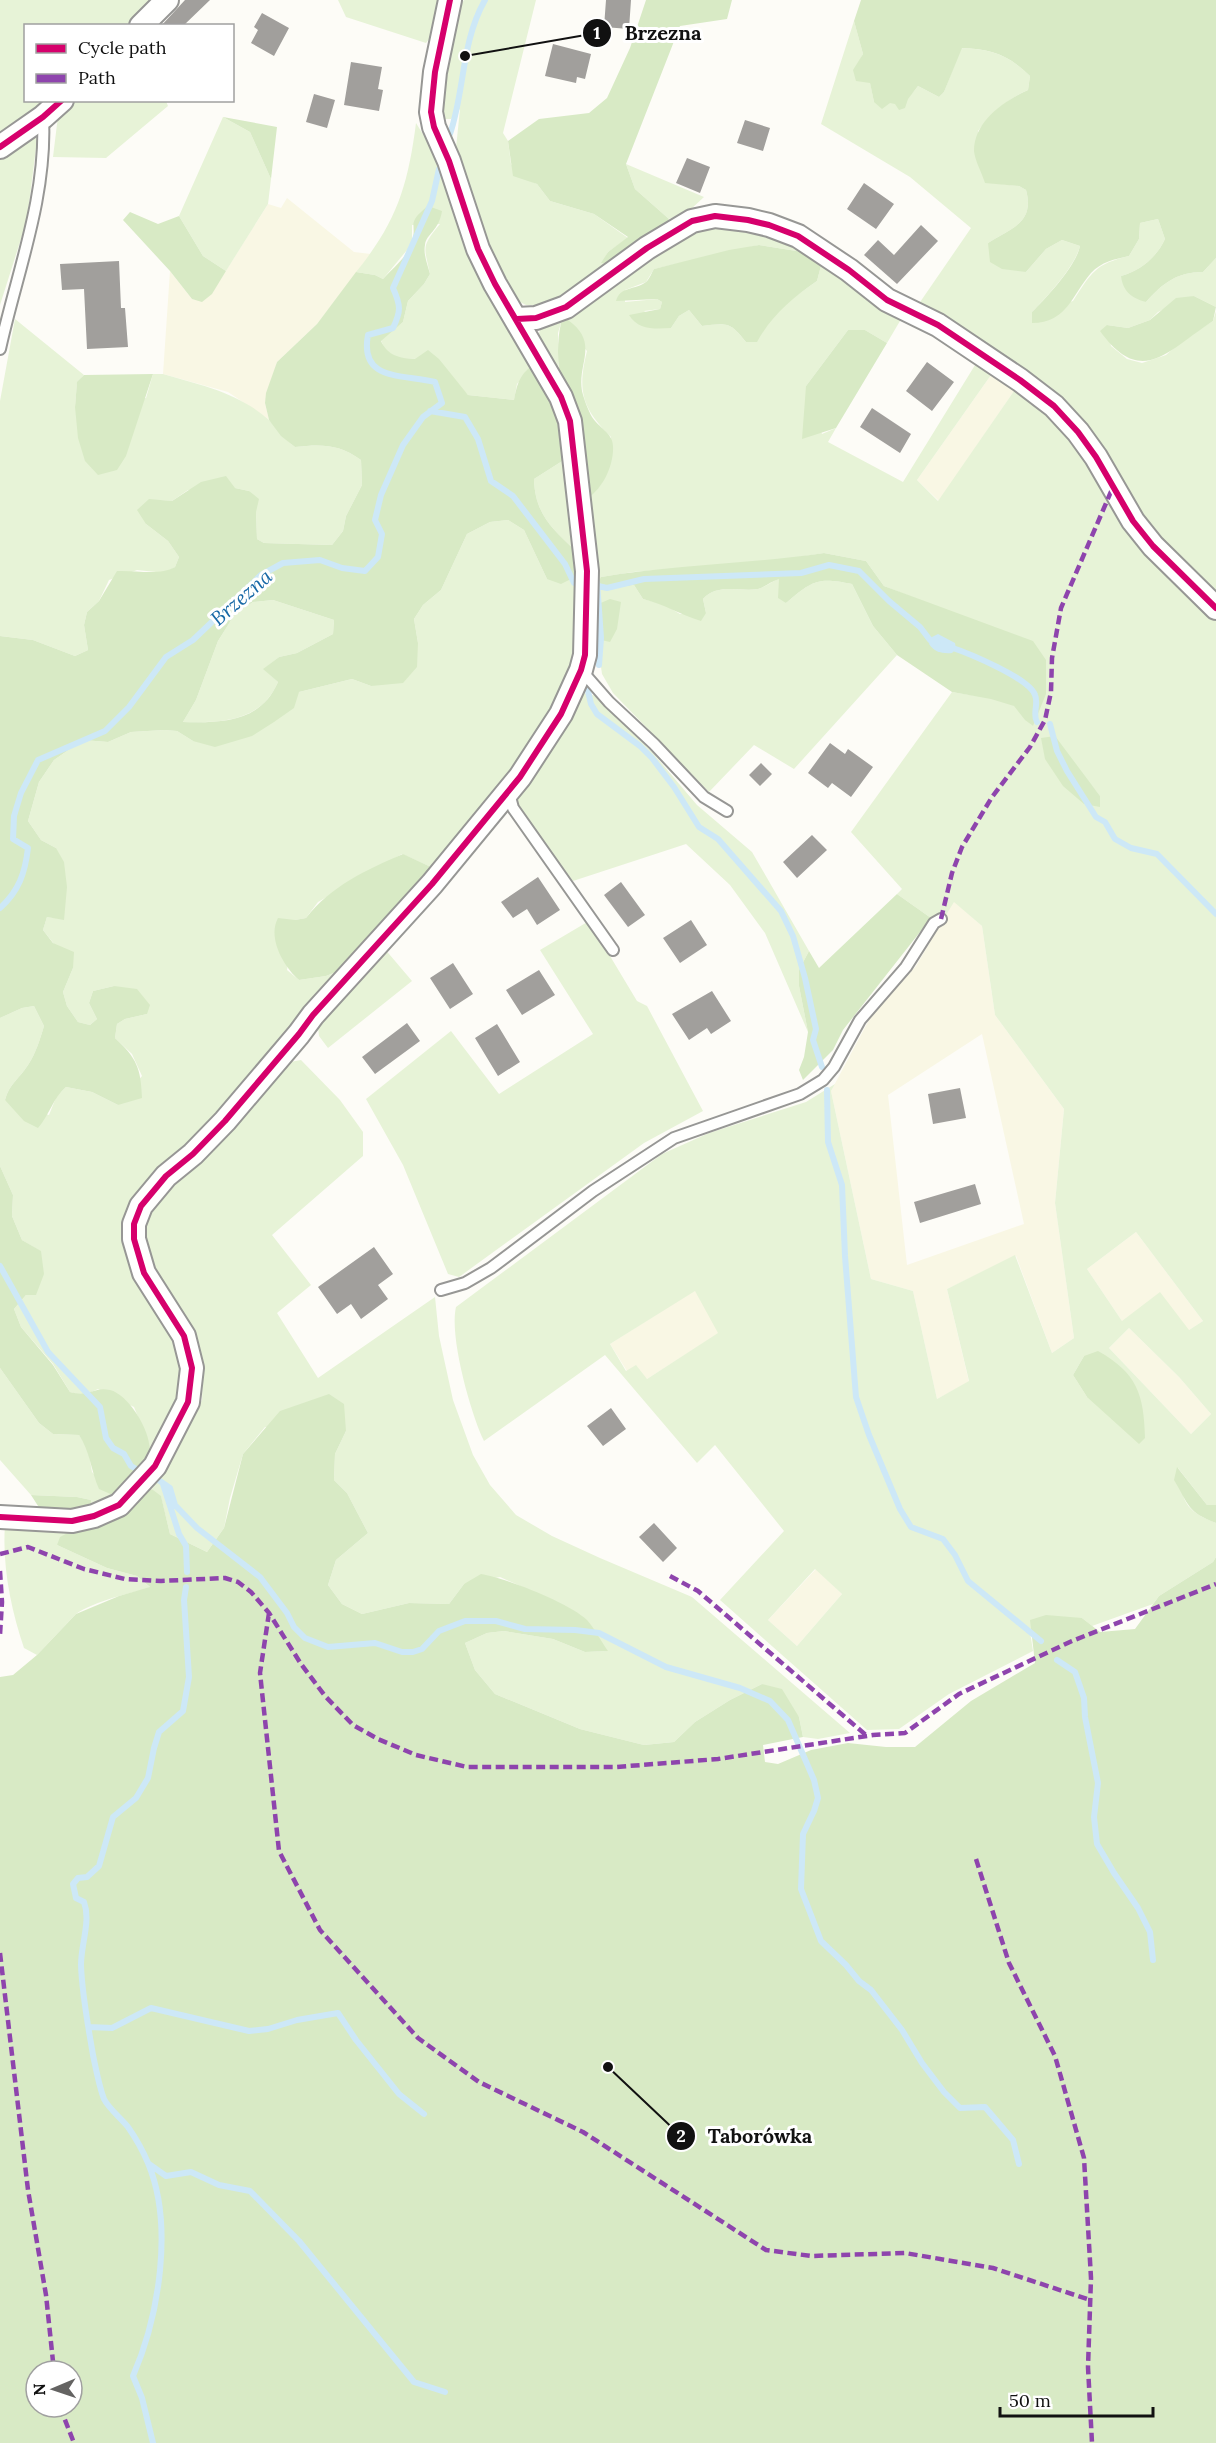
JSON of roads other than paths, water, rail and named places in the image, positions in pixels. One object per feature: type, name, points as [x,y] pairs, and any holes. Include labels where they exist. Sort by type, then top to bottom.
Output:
[{"type":"street","points":[[143,24],[167,0]]},
{"type":"street","points":[[0,1517],[72,1521],[94,1516],[119,1505],[155,1466],[188,1402],[192,1368],[184,1336],[144,1273],[134,1239],[134,1224],[141,1206],[166,1176],[193,1154],[225,1121],[299,1035],[312,1015],[432,884],[520,777],[561,714],[581,670],[586,637],[587,571],[573,437],[561,397],[495,284],[478,249],[449,160],[434,127],[431,112],[435,72],[450,0]]},
{"type":"street","points":[[0,147],[43,117],[60,102]]},
{"type":"street","points":[[517,320],[536,318],[566,307],[647,248],[692,221],[714,216],[739,218],[769,225],[798,236],[849,270],[887,300],[938,325],[1020,380],[1054,406],[1078,432],[1096,457],[1133,521],[1153,546],[1216,608]]},
{"type":"lane","points":[[0,349],[9,305],[26,252],[39,189],[44,137],[43,117]]},
{"type":"lane","points":[[581,670],[609,702],[654,744],[704,797],[727,811]]},
{"type":"lane","points":[[509,790],[513,808],[613,950]]},
{"type":"lane","points":[[441,1290],[465,1283],[491,1268],[593,1191],[674,1138],[800,1094],[823,1080],[834,1067],[860,1020],[906,968],[934,923],[941,919]]},
{"type":"water","points":[[938,634],[955,643],[956,649],[952,653],[939,652],[929,644],[932,637]]},
{"type":"waterway","name":"Brzezna","points":[[450,134],[467,49],[477,16],[485,0]]},
{"type":"waterway","name":"Brzezna","points":[[0,908],[12,895],[25,866],[28,848],[13,839],[14,816],[21,793],[38,760],[105,731],[129,707],[166,657],[193,640],[261,575],[283,563],[320,560],[342,568],[365,571],[378,557],[382,534],[375,520],[381,495],[403,445],[423,417],[442,403],[435,382],[398,376],[377,368],[370,361],[367,350],[368,335],[393,328],[396,322],[399,308],[393,288],[432,201],[439,169]]},
{"type":"waterway","points":[[430,411],[465,417],[478,439],[491,481],[513,496],[565,564],[574,583],[579,583]]},
{"type":"waterway","points":[[598,586],[607,588],[644,579],[801,573],[829,565],[859,571],[889,601],[920,627],[930,640],[938,642]]},
{"type":"waterway","points":[[597,582],[601,638],[599,665]]},
{"type":"waterway","points":[[950,647],[997,667],[1022,681],[1035,695],[1037,722]]},
{"type":"waterway","points":[[588,691],[591,704],[597,714],[640,746],[652,758],[674,787],[699,827],[718,839],[781,911],[793,936],[805,978],[816,1029],[813,1040],[822,1067]]},
{"type":"waterway","points":[[1050,724],[1057,751],[1067,771],[1096,817],[1105,822],[1115,839],[1131,848],[1157,854],[1216,914]]},
{"type":"waterway","points":[[827,1090],[828,1142],[842,1185],[856,1397],[869,1435],[900,1509],[911,1527],[943,1539],[955,1555],[968,1581],[1041,1641]]},
{"type":"waterway","points":[[0,1266],[48,1352],[100,1407],[106,1438],[113,1448],[124,1454],[131,1466],[138,1470]]},
{"type":"waterway","points":[[157,1479],[170,1488],[175,1505],[197,1528],[260,1577],[287,1613],[294,1627],[305,1638],[328,1647],[375,1643],[402,1652],[413,1652],[422,1649],[439,1631],[465,1621],[496,1621],[525,1629],[575,1630],[599,1633],[666,1667],[740,1688],[770,1701],[788,1720],[814,1780],[818,1798],[803,1834],[801,1889],[821,1941],[859,1981],[871,1990],[902,2030],[922,2063],[944,2092],[960,2108],[985,2107],[1013,2140],[1019,2164]]},
{"type":"waterway","points":[[163,1484],[179,1534],[186,1546],[187,1572]]},
{"type":"waterway","points":[[153,2443],[142,2398],[133,2376],[150,2326],[156,2299],[162,2242],[160,2214],[156,2187],[146,2158],[128,2127],[106,2103],[99,2083],[87,2021],[81,1965],[86,1909],[84,1902],[76,1898],[73,1884],[78,1878],[87,1877],[99,1866],[113,1817],[136,1798],[148,1778],[159,1732],[183,1711],[189,1677],[184,1600],[186,1587]]},
{"type":"waterway","points":[[1057,1660],[1075,1672],[1084,1698],[1085,1717],[1098,1783],[1094,1817],[1097,1844],[1138,1908],[1150,1932],[1153,1960]]},
{"type":"waterway","points":[[89,2027],[112,2028],[151,2008],[249,2031],[268,2029],[297,2020],[338,2013],[356,2040],[399,2094],[424,2114]]},
{"type":"waterway","points":[[149,2164],[166,2176],[191,2172],[219,2185],[250,2191],[299,2241],[414,2382],[445,2392]]},
{"type":"place","name":"Brzezna","points":[[465,56]]},
{"type":"place","name":"Taborówka","points":[[608,2067]]}]
